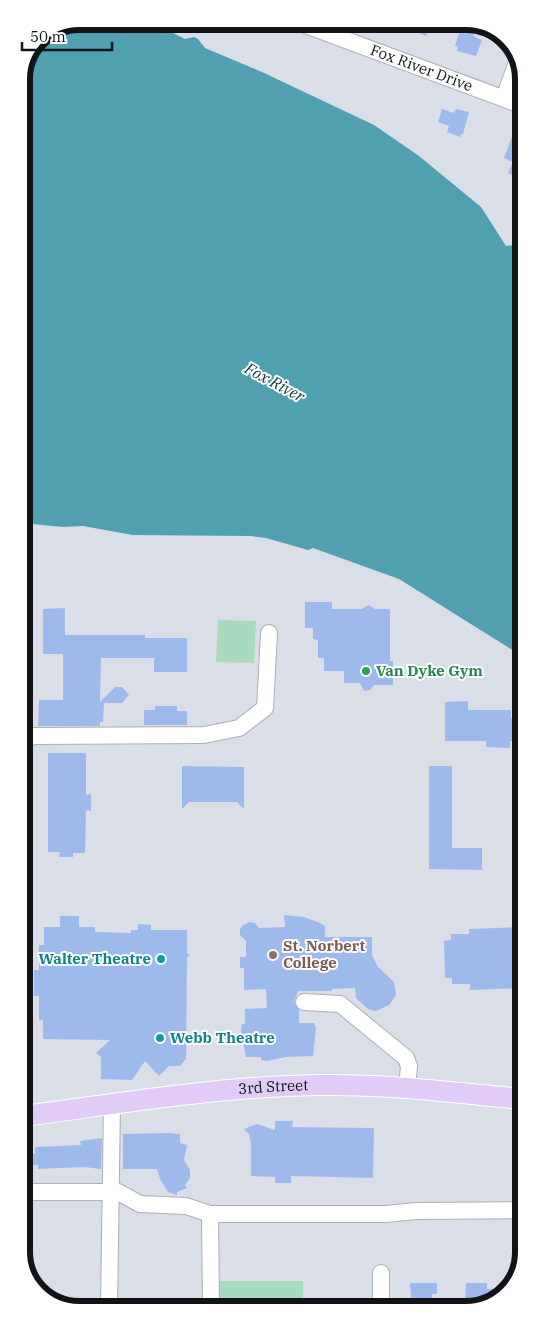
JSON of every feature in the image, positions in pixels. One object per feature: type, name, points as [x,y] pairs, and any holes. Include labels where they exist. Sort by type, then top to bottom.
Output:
[{"type":"main road","name":"3rd Street","points":[[30,1115],[226,1091],[320,1085],[407,1088],[515,1098]]},
{"type":"street","name":"Fox River Drive","points":[[319,30],[515,103]]},
{"type":"street","points":[[504,98],[514,69]]},
{"type":"street","points":[[30,738],[81,735],[190,736],[239,728],[265,708],[269,633]]},
{"type":"street","points":[[304,1002],[340,1004],[406,1058],[409,1066],[407,1088]]},
{"type":"street","points":[[109,1301],[112,1104]]},
{"type":"street","points":[[30,1192],[111,1192],[122,1194],[140,1204],[186,1206],[210,1214],[386,1214],[433,1211],[515,1210]]},
{"type":"street","points":[[210,1214],[211,1301]]},
{"type":"street","points":[[381,1272],[381,1301]]},
{"type":"green space","points":[[218,620],[256,621],[254,663],[216,662]]},
{"type":"green space","points":[[217,1281],[303,1281],[303,1301],[217,1301]]},
{"type":"water","name":"Fox River","points":[[72,30],[167,30],[185,39],[194,37],[205,48],[262,72],[374,125],[419,156],[481,207],[506,246],[515,245],[515,652],[399,579],[313,548],[308,550],[266,538],[251,536],[133,535],[83,526],[63,527],[30,524],[30,75],[35,57],[40,49],[54,36]]},
{"type":"building","points":[[411,30],[432,30],[426,36]]},
{"type":"building","points":[[460,30],[475,31],[473,36],[482,40],[476,56],[457,51],[458,47],[455,46]]},
{"type":"building","points":[[442,109],[454,113],[456,109],[469,112],[463,134],[460,137],[447,132],[449,126],[438,122]]},
{"type":"building","points":[[515,128],[515,176],[508,173],[513,162],[504,158]]},
{"type":"building","points":[[305,602],[332,602],[332,609],[361,609],[369,605],[375,609],[390,609],[390,661],[393,661],[393,685],[374,685],[370,690],[364,691],[360,683],[344,683],[344,671],[324,671],[324,658],[318,658],[318,640],[313,639],[313,628],[305,628]]},
{"type":"building","points":[[65,608],[65,635],[145,635],[145,638],[187,638],[187,672],[154,672],[154,658],[101,658],[100,702],[115,687],[122,687],[129,695],[122,703],[104,703],[103,722],[100,722],[100,726],[38,726],[39,700],[63,700],[63,654],[43,654],[43,609]]},
{"type":"building","points":[[468,701],[468,710],[511,710],[511,718],[515,718],[515,741],[510,741],[510,748],[486,747],[486,741],[445,741],[445,702]]},
{"type":"building","points":[[155,706],[177,706],[177,711],[187,711],[187,725],[144,725],[144,710],[155,710]]},
{"type":"building","points":[[48,753],[86,753],[86,795],[91,794],[91,811],[86,810],[85,853],[73,853],[73,857],[59,857],[60,852],[48,852]]},
{"type":"building","points":[[182,766],[244,767],[244,809],[237,802],[189,802],[182,809]]},
{"type":"building","points":[[429,766],[452,766],[452,848],[482,848],[482,870],[429,869]]},
{"type":"building","points":[[284,915],[304,917],[320,923],[325,926],[325,937],[372,937],[372,955],[378,967],[394,982],[396,995],[389,1005],[376,1011],[368,1009],[356,998],[355,988],[332,989],[332,991],[298,991],[294,1002],[299,1010],[299,1023],[314,1023],[316,1028],[313,1056],[286,1057],[267,1061],[261,1060],[261,1057],[246,1057],[241,1032],[242,1024],[245,1024],[245,1009],[267,1008],[266,989],[244,990],[244,968],[240,968],[240,957],[246,957],[246,941],[240,935],[240,929],[243,925],[250,922],[255,923],[259,928],[285,927]]},
{"type":"building","points":[[60,916],[79,916],[79,927],[95,927],[95,932],[131,933],[131,930],[138,930],[138,924],[151,925],[151,930],[187,930],[187,953],[190,955],[187,957],[186,1059],[180,1066],[169,1066],[159,1076],[145,1061],[132,1080],[101,1079],[101,1057],[96,1053],[110,1040],[43,1039],[43,1020],[39,1020],[39,996],[34,996],[34,970],[39,970],[39,945],[44,945],[44,927],[60,927]]},
{"type":"building","points":[[515,927],[515,988],[470,990],[470,984],[452,984],[452,978],[445,978],[444,941],[451,940],[451,934],[469,934],[469,929]]},
{"type":"building","points":[[275,1121],[293,1121],[292,1127],[374,1128],[373,1178],[291,1176],[291,1183],[275,1183],[275,1177],[251,1176],[251,1143],[249,1134],[244,1129],[257,1124],[275,1130]]},
{"type":"building","points":[[123,1134],[180,1134],[180,1143],[187,1145],[184,1160],[190,1170],[190,1178],[185,1185],[187,1188],[177,1192],[177,1195],[168,1192],[160,1179],[157,1169],[123,1169]]},
{"type":"building","points":[[102,1138],[101,1169],[84,1167],[38,1169],[38,1165],[31,1165],[31,1153],[35,1154],[35,1147],[81,1145],[80,1141]]},
{"type":"building","points":[[410,1283],[437,1283],[437,1294],[432,1294],[432,1301],[412,1301]]},
{"type":"building","points":[[466,1283],[487,1283],[487,1289],[498,1289],[488,1296],[473,1301],[465,1301]]},
{"type":"place","name":"Van Dyke Gym","points":[[366,671]]},
{"type":"place","name":"St. Norbert College","points":[[273,955]]},
{"type":"place","name":"Walter Theatre","points":[[161,959]]},
{"type":"place","name":"Webb Theatre","points":[[160,1038]]}]
